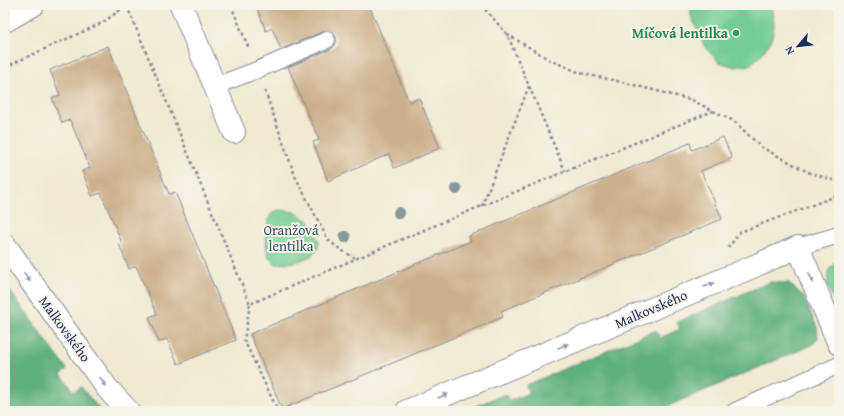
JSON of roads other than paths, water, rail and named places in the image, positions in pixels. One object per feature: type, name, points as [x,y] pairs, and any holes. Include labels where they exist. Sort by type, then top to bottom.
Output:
[{"type":"street","points":[[5,21],[33,5]]},
{"type":"street","points":[[181,5],[234,132]]},
{"type":"street","name":"Malkovského","points":[[5,245],[107,388],[128,411]]},
{"type":"street","points":[[798,247],[839,344]]},
{"type":"street","name":"Malkovského","points":[[407,411],[798,247]]},
{"type":"lane","points":[[215,86],[327,40]]},
{"type":"lane","points":[[798,247],[839,235]]},
{"type":"lane","points":[[735,411],[839,365]]},
{"type":"place","name":"Míčová lentilka","points":[[736,33]]},
{"type":"park label","name":"Oranžová lentilka","points":[[291,238]]}]
